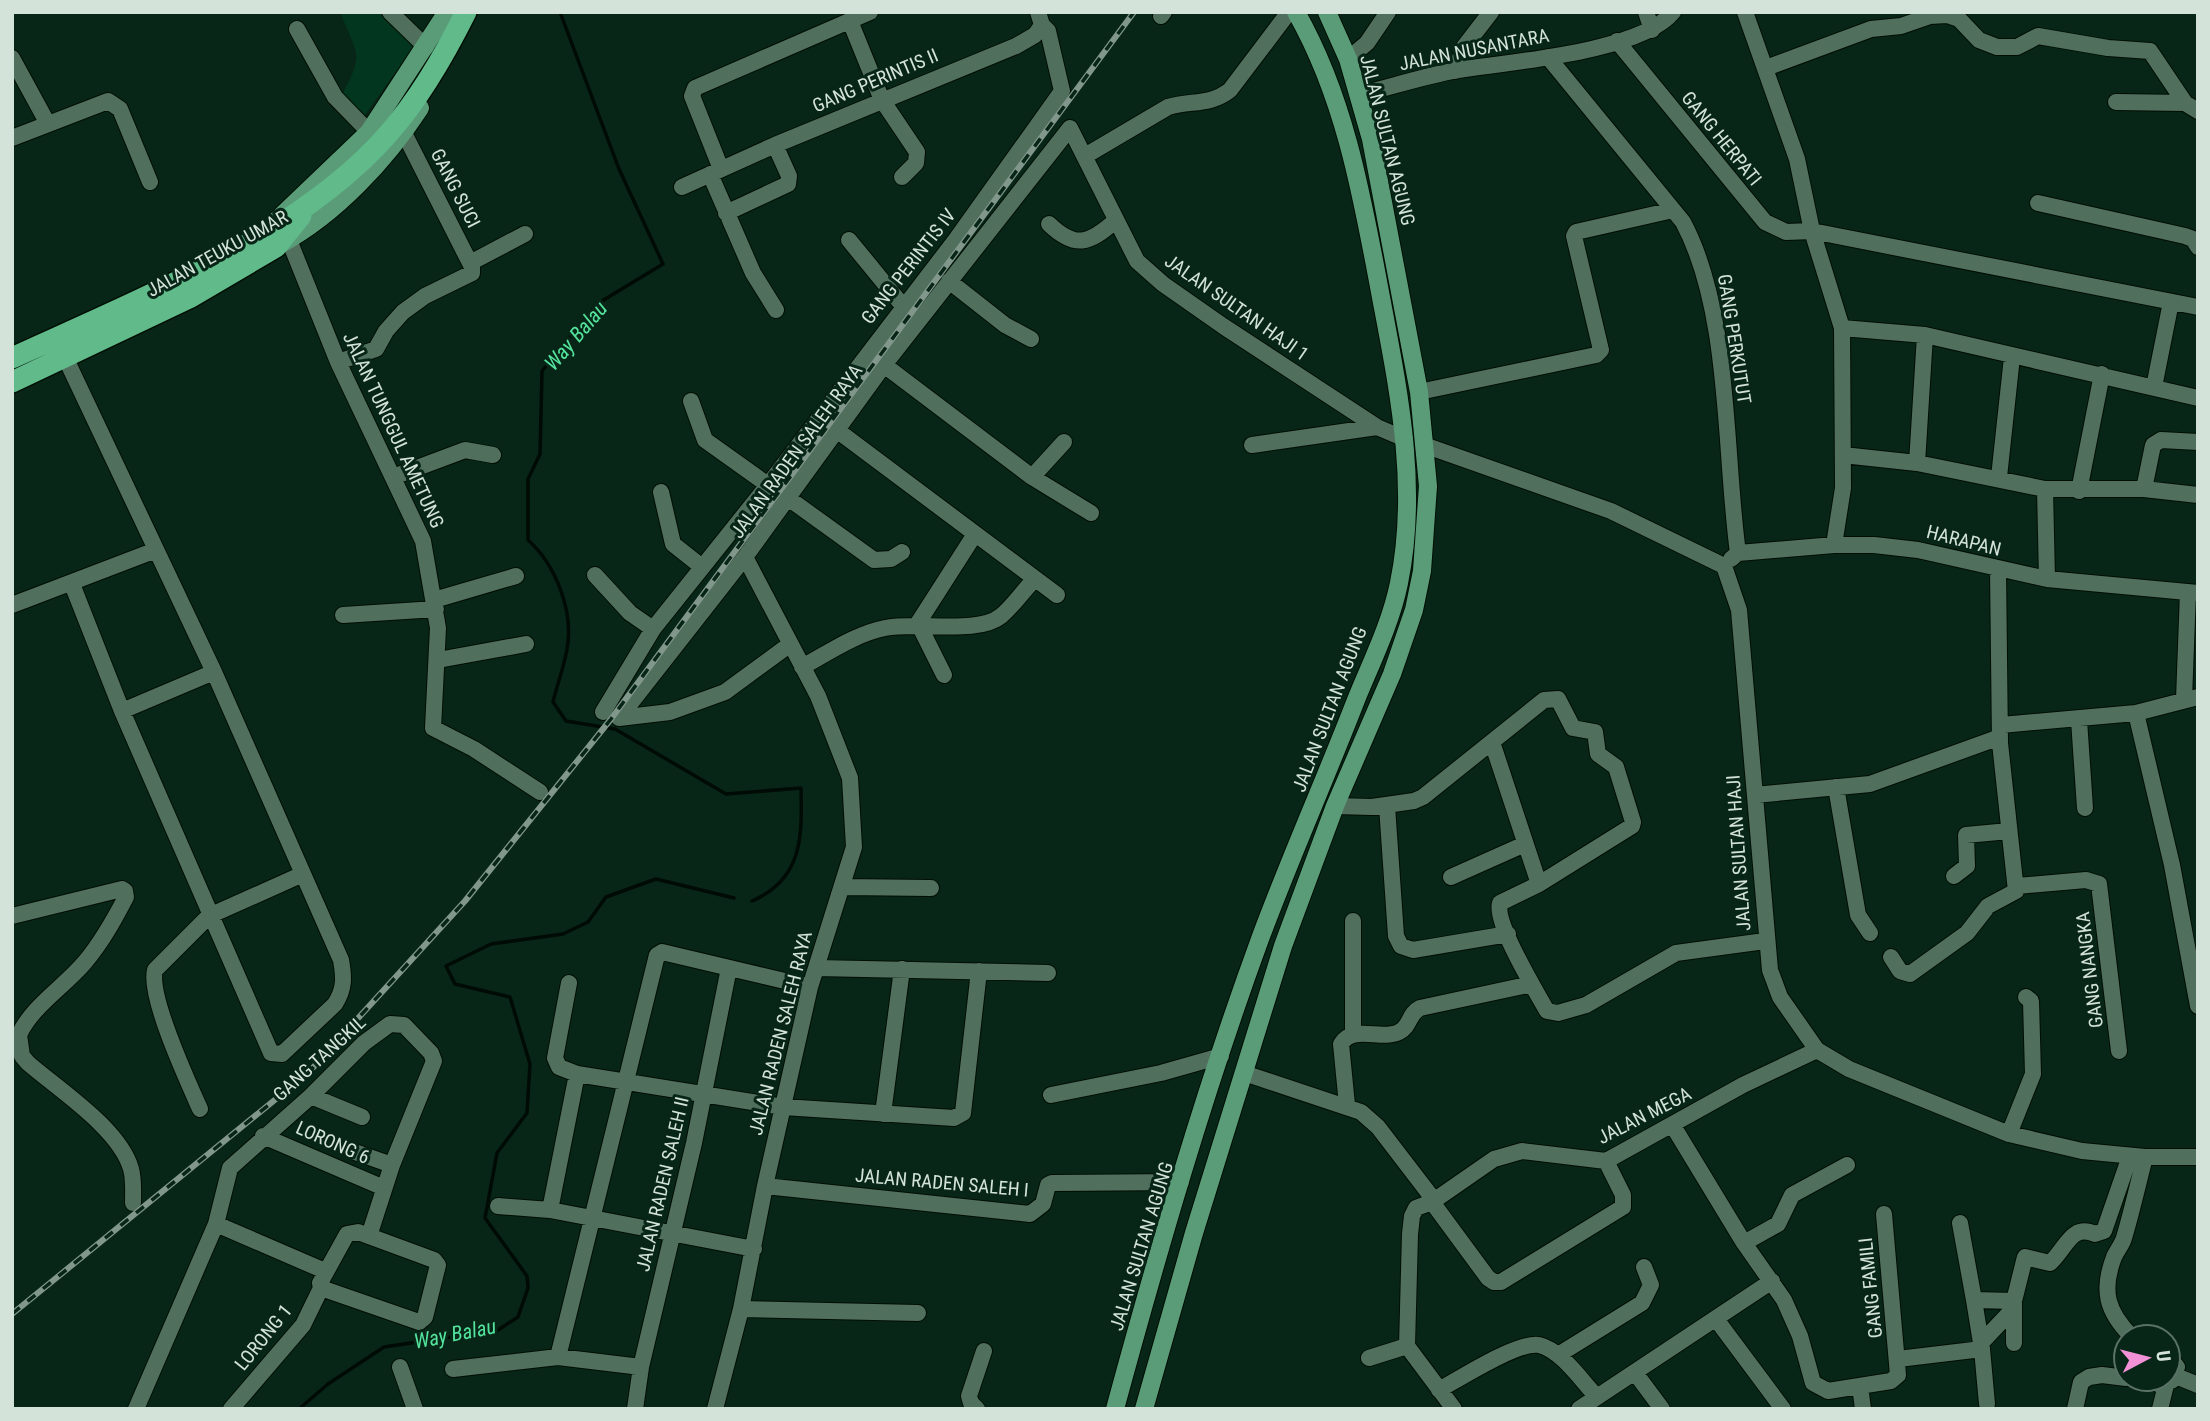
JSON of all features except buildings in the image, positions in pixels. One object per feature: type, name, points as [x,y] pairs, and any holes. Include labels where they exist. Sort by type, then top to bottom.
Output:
[{"type":"highway","points":[[280,234],[390,132],[451,42],[466,12]]},
{"type":"highway","name":"JALAN TEUKU UMAR","points":[[12,382],[191,298],[280,234]]},
{"type":"highway","name":"JALAN TEUKU UMAR","points":[[12,358],[280,234]]},
{"type":"main road","name":"JALAN TEUKU UMAR","points":[[447,12],[369,132],[292,203],[280,234],[304,232],[356,185],[404,133],[478,12]]},
{"type":"main road","name":"JALAN SULTAN AGUNG","points":[[1115,1409],[1181,1182],[1260,939],[1375,655],[1398,587],[1408,488],[1405,439],[1374,257],[1349,142],[1321,55],[1296,12]]},
{"type":"main road","points":[[1307,12],[1353,103]]},
{"type":"main road","points":[[1316,12],[1332,39],[1353,103],[1349,142]]},
{"type":"main road","name":"JALAN SULTAN AGUNG","points":[[1144,1409],[1194,1233],[1283,946],[1335,806],[1392,674],[1414,610],[1427,530],[1428,486],[1419,392],[1371,139],[1353,103],[1348,59],[1327,12]]},
{"type":"main road","points":[[1260,939],[1283,946]]},
{"type":"main road","points":[[1168,1226],[1194,1233]]},
{"type":"street","points":[[390,12],[426,47]]},
{"type":"street","points":[[776,310],[753,274],[726,213],[692,96],[695,88],[870,12]]},
{"type":"street","points":[[1085,156],[1168,107],[1181,103],[1204,103],[1230,90],[1289,12]]},
{"type":"street","points":[[1348,59],[1367,43],[1388,12]]},
{"type":"street","points":[[1455,71],[1464,47],[1491,12]]},
{"type":"street","points":[[1646,12],[1652,30]]},
{"type":"street","name":"JALAN NUSANTARA","points":[[1353,103],[1455,71],[1548,57],[1616,41],[1652,30],[1673,12]]},
{"type":"street","points":[[1745,12],[1797,159],[1812,231],[1842,328],[1843,455],[1834,545]]},
{"type":"street","points":[[1766,68],[1871,29],[1901,26],[1930,16],[1947,15],[1959,19],[1979,40],[1997,47],[2017,47],[2038,36],[2108,48],[2150,51],[2191,107]]},
{"type":"street","name":"GANG PERINTIS IV","points":[[603,712],[653,629],[768,485],[957,238],[1062,91],[1048,31],[1040,19]]},
{"type":"street","name":"GANG PERINTIS II","points":[[682,187],[775,145],[1016,46],[1035,35],[1040,19]]},
{"type":"street","points":[[850,22],[882,100],[918,156],[916,163],[902,177]]},
{"type":"street","points":[[297,29],[335,97],[369,132]]},
{"type":"street","name":"GANG HERPATI","points":[[1616,41],[1765,222],[1786,232],[1812,231],[2198,307]]},
{"type":"street","name":"GANG PERKUTUT","points":[[1548,57],[1673,210],[1695,245],[1708,287],[1727,421],[1731,499],[1738,553]]},
{"type":"street","points":[[12,58],[48,124]]},
{"type":"street","points":[[2116,102],[2191,107]]},
{"type":"street","points":[[12,138],[99,103],[115,103],[150,182]]},
{"type":"street","name":"JALAN SULTAN HAJI 1","points":[[1070,128],[1115,221],[1138,261],[1163,284],[1377,427],[1405,439]]},
{"type":"street","name":"JALAN RADEN SALEH RAYA","points":[[715,1409],[741,1308],[765,1186],[810,987],[844,887],[854,847],[850,778],[818,696],[745,557],[884,365],[1070,128]]},
{"type":"street","name":"GANG SUCI","points":[[404,133],[470,263]]},
{"type":"street","points":[[726,213],[788,184],[789,176],[775,145]]},
{"type":"street","points":[[2038,203],[2185,236],[2193,239],[2198,247]]},
{"type":"street","points":[[1419,392],[1597,355],[1601,350],[1574,236],[1576,232],[1673,210]]},
{"type":"street","points":[[1049,224],[1070,241],[1080,242],[1115,221]]},
{"type":"street","name":"JALAN TUNGGUL AMETUNG","points":[[280,234],[423,541],[435,604],[438,660],[433,728],[474,749],[540,792]]},
{"type":"street","points":[[338,362],[376,349],[386,331],[403,312],[425,296],[472,273],[470,263],[525,234]]},
{"type":"street","points":[[849,240],[903,306]]},
{"type":"street","points":[[949,281],[1005,325],[1031,339]]},
{"type":"street","points":[[2154,387],[2171,302]]},
{"type":"street","points":[[1842,328],[1925,335],[2198,398]]},
{"type":"street","points":[[1917,463],[1925,335]]},
{"type":"street","points":[[65,357],[214,673],[341,960],[344,980],[342,994],[335,1004],[282,1054],[271,1053],[209,916],[72,584]]},
{"type":"street","points":[[1999,477],[2012,357]]},
{"type":"street","points":[[884,365],[1032,477],[1091,513]]},
{"type":"street","points":[[2079,491],[2102,374]]},
{"type":"street","points":[[691,401],[705,440],[768,485]]},
{"type":"street","points":[[1252,444],[1377,427]]},
{"type":"street","points":[[838,431],[1057,595]]},
{"type":"street","points":[[2144,489],[2153,445],[2161,440],[2198,442]]},
{"type":"street","points":[[1032,477],[1063,442]]},
{"type":"street","points":[[1424,445],[1611,510],[1724,566],[1738,553]]},
{"type":"street","points":[[393,477],[465,450],[493,455]]},
{"type":"street","points":[[1843,455],[1917,463],[1999,477],[2045,489],[2144,489],[2198,495]]},
{"type":"street","points":[[2045,489],[2047,579]]},
{"type":"street","points":[[661,492],[673,544],[702,567]]},
{"type":"street","points":[[788,498],[874,560],[891,559],[902,552]]},
{"type":"street","points":[[918,624],[975,534]]},
{"type":"street","name":"HARAPAN","points":[[1738,553],[1834,545],[1918,550],[2047,579],[2193,593]]},
{"type":"street","points":[[12,605],[156,550]]},
{"type":"street","points":[[745,557],[619,718],[670,712],[725,692],[789,645]]},
{"type":"street","name":"JALAN SULTAN HAJI","points":[[1724,566],[1739,610],[1765,941],[1770,970],[1780,998],[1817,1050],[1849,1069],[2009,1134],[2082,1151],[2137,1157],[2198,1157]]},
{"type":"street","points":[[1998,570],[2000,731],[2017,886]]},
{"type":"street","points":[[595,575],[630,613],[653,629]]},
{"type":"street","points":[[344,615],[435,604],[516,576]]},
{"type":"street","points":[[802,667],[849,641],[882,628],[918,624],[964,627],[985,623],[1000,617],[1034,580]]},
{"type":"street","points":[[1755,795],[1886,779],[2000,731],[2136,712],[2191,698],[2193,593]]},
{"type":"street","points":[[918,624],[944,676]]},
{"type":"street","points":[[438,660],[526,643]]},
{"type":"street","points":[[122,710],[214,673]]},
{"type":"street","points":[[1335,806],[1387,806],[1414,802],[1544,699],[1558,699],[1573,728],[1595,732],[1598,754],[1617,770],[1632,826],[1539,884],[1500,903],[1498,909],[1508,934],[1547,1011],[1558,1013],[1586,1005],[1676,953],[1765,941]]},
{"type":"street","points":[[2136,712],[2172,865],[2198,1006]]},
{"type":"street","points":[[2079,720],[2085,808]]},
{"type":"street","points":[[1492,742],[1539,884]]},
{"type":"street","points":[[1836,787],[1858,915],[1870,933]]},
{"type":"street","points":[[1387,806],[1396,936],[1401,946],[1413,950],[1508,934]]},
{"type":"street","points":[[1954,877],[1967,866],[1966,835],[2009,831]]},
{"type":"street","points":[[1451,877],[1525,844]]},
{"type":"street","points":[[200,1109],[173,1045],[153,976],[158,965],[209,916],[303,874]]},
{"type":"street","name":"GANG NANGKA","points":[[1891,957],[1900,971],[1910,974],[1967,933],[1988,906],[2016,891],[2017,886],[2086,880],[2099,884],[2119,1051]]},
{"type":"street","points":[[844,887],[930,888]]},
{"type":"street","points":[[12,916],[89,895],[122,889],[125,891],[116,916],[99,944],[65,984],[38,1008],[19,1035],[22,1056],[28,1063],[111,1135],[124,1153],[132,1171],[133,1203]]},
{"type":"street","points":[[1353,921],[1353,1034]]},
{"type":"street","points":[[558,1357],[657,955],[662,952],[810,987]]},
{"type":"street","name":"JALAN RADEN SALEH II","points":[[635,1409],[641,1367],[674,1232],[729,968]]},
{"type":"street","points":[[816,968],[1048,973]]},
{"type":"street","points":[[883,1114],[902,969]]},
{"type":"street","points":[[569,983],[555,1058],[559,1067],[578,1074],[783,1107],[954,1118],[962,1115],[979,971]]},
{"type":"street","points":[[1347,1105],[1341,1044],[1345,1037],[1353,1034],[1396,1034],[1407,1026],[1412,1014],[1420,1008],[1532,984]]},
{"type":"street","points":[[2009,1134],[2033,1074],[2031,1001],[2026,997]]},
{"type":"street","name":"GANG TANGKIL","points":[[136,1409],[216,1224],[230,1168],[311,1096],[364,1043],[390,1024],[404,1025],[431,1054],[434,1061],[392,1165],[369,1236]]},
{"type":"street","name":"JALAN MEGA","points":[[1407,1346],[1412,1216],[1416,1208],[1433,1201],[1494,1158],[1522,1152],[1606,1161],[1743,1085],[1817,1050]]},
{"type":"street","points":[[1051,1095],[1161,1073],[1221,1056]]},
{"type":"street","points":[[1244,1073],[1347,1105],[1361,1112],[1378,1127],[1488,1278],[1494,1282],[1501,1282],[1623,1207],[1623,1195],[1606,1161]]},
{"type":"street","points":[[550,1210],[578,1074]]},
{"type":"street","points":[[311,1096],[362,1117]]},
{"type":"street","points":[[1673,1126],[1744,1243],[1772,1281],[1800,1336],[1815,1387],[1828,1391],[1896,1379],[1898,1359],[1982,1346],[2014,1304]]},
{"type":"street","name":"LORONG 6","points":[[263,1136],[384,1188]]},
{"type":"street","points":[[352,1151],[392,1165]]},
{"type":"street","points":[[2117,1323],[2110,1310],[2108,1279],[2115,1255],[2113,1239],[2137,1157]]},
{"type":"street","points":[[2014,1343],[2014,1304],[2025,1257],[2050,1263],[2076,1232],[2086,1230],[2095,1234],[2104,1231],[2137,1157]]},
{"type":"street","points":[[1744,1243],[1778,1224],[1792,1195],[1847,1165]]},
{"type":"street","name":"JALAN RADEN SALEH I","points":[[765,1186],[1030,1214],[1040,1208],[1048,1185],[1052,1182],[1181,1182]]},
{"type":"street","points":[[498,1206],[550,1210],[754,1249]]},
{"type":"street","name":"GANG FAMILI","points":[[1884,1214],[1898,1359]]},
{"type":"street","points":[[1960,1223],[1982,1346],[1987,1404]]},
{"type":"street","points":[[216,1224],[325,1271]]},
{"type":"street","points":[[358,1232],[434,1260],[438,1265],[423,1320],[414,1323],[321,1288],[320,1283],[325,1271],[347,1234],[358,1232]]},
{"type":"street","points":[[1558,1355],[1642,1303],[1651,1285],[1644,1267]]},
{"type":"street","points":[[1579,1409],[1596,1396],[1636,1374],[1772,1281]]},
{"type":"street","name":"LORONG 1","points":[[230,1409],[303,1325],[321,1288]]},
{"type":"street","points":[[1973,1300],[2014,1304]]},
{"type":"street","points":[[741,1308],[918,1313]]},
{"type":"street","points":[[1716,1319],[1783,1409]]},
{"type":"street","points":[[1439,1390],[1528,1345],[1540,1345],[1558,1355],[1596,1396]]},
{"type":"street","points":[[1369,1358],[1407,1346],[1454,1409]]},
{"type":"street","points":[[978,1409],[971,1403],[969,1396],[984,1351]]},
{"type":"street","points":[[453,1368],[558,1357],[641,1367]]},
{"type":"street","points":[[400,1367],[415,1409]]},
{"type":"street","points":[[1636,1374],[1662,1409]]},
{"type":"street","points":[[2075,1409],[2081,1382],[2089,1377],[2112,1378]]},
{"type":"street","points":[[1860,1386],[1863,1409]]},
{"type":"green space","points":[[340,12],[388,12],[418,41],[361,120],[341,97],[353,71],[356,54]]},
{"type":"waterway","name":"Way Balau","points":[[560,12],[619,169],[663,264],[597,304],[542,371],[540,454],[528,479],[528,540],[547,562],[561,590],[568,620],[567,649],[553,702],[566,721],[615,729],[726,794],[801,788],[801,823],[796,855],[781,881],[769,892],[752,901]]},
{"type":"waterway","name":"Way Balau","points":[[299,1409],[328,1384],[384,1347],[498,1330],[518,1317],[528,1288],[527,1276],[485,1218],[497,1153],[527,1113],[530,1064],[510,997],[455,984],[446,966],[491,944],[563,934],[588,922],[606,897],[656,879],[734,898]]},
{"type":"railway","points":[[12,1314],[309,1072],[465,901],[611,719],[1134,12]]}]
